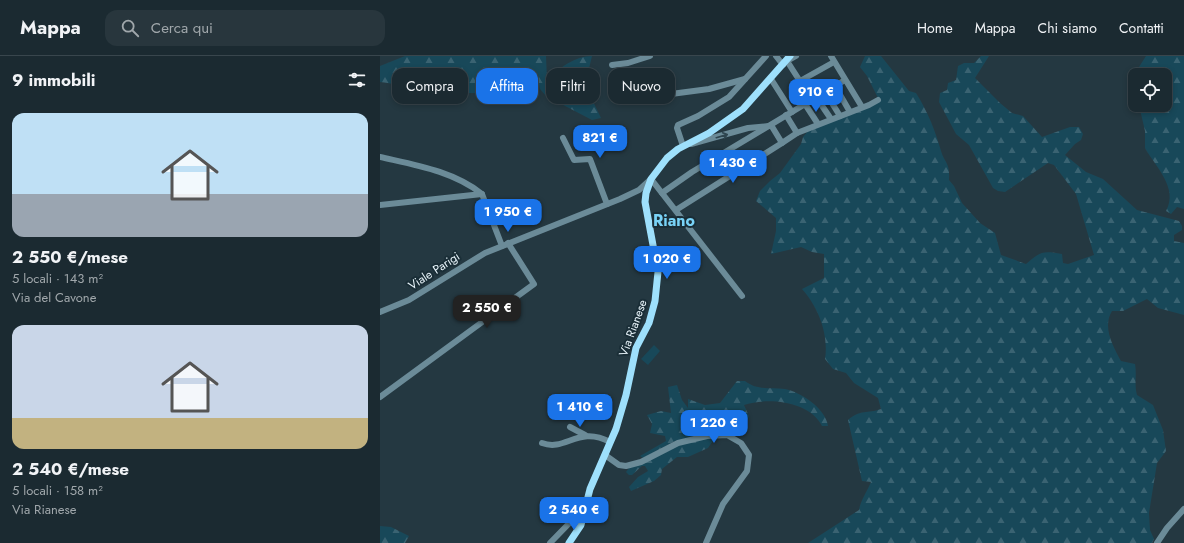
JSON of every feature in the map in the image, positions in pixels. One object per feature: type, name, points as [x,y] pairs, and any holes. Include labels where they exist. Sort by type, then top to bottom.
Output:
[{"type":"main road","name":"Via Rianese","points":[[570,543],[581,525],[590,489],[610,442],[624,401],[636,348],[649,323],[657,291],[656,262],[645,202],[646,191],[651,179],[667,158],[684,145],[709,133],[737,113],[771,79],[787,60]]},
{"type":"street","points":[[612,65],[628,63],[650,56]]},
{"type":"street","points":[[766,56],[725,100],[698,116],[678,125],[677,128],[684,145],[752,127],[771,126]]},
{"type":"street","points":[[776,56],[787,60],[800,81],[831,119]]},
{"type":"street","points":[[787,60],[796,56]]},
{"type":"street","points":[[800,81],[833,59],[862,107]]},
{"type":"street","points":[[675,93],[702,90],[747,78]]},
{"type":"street","points":[[771,79],[797,133]]},
{"type":"street","points":[[662,193],[686,175],[771,126],[845,80]]},
{"type":"street","points":[[835,86],[850,112]]},
{"type":"street","points":[[825,92],[840,116]]},
{"type":"street","points":[[676,210],[797,133],[878,100]]},
{"type":"street","points":[[805,104],[818,124]]},
{"type":"street","points":[[771,126],[782,143]]},
{"type":"street","points":[[563,138],[574,160],[588,158],[590,160],[607,204]]},
{"type":"street","points":[[721,155],[732,174]]},
{"type":"street","points":[[380,157],[453,176],[482,194],[505,245],[534,284],[380,397]]},
{"type":"street","points":[[651,179],[742,296]]},
{"type":"street","name":"Viale Parigi","points":[[380,312],[411,299],[469,262],[505,245],[639,190],[651,179]]},
{"type":"street","points":[[380,205],[482,194]]},
{"type":"street","points":[[570,427],[585,436]]},
{"type":"street","points":[[604,455],[619,465],[626,466],[641,462],[678,443],[707,436],[727,435],[740,442],[748,453],[748,470],[722,507],[706,543]]},
{"type":"street","points":[[542,443],[553,445],[585,436],[597,437],[610,442]]},
{"type":"street","points":[[550,543],[586,506]]},
{"type":"street","points":[[1157,543],[1167,528],[1184,509]]},
{"type":"green space","points":[[405,56],[546,56],[546,96],[540,89],[538,68],[476,68],[476,93],[472,93],[468,93],[468,68],[392,68],[392,84],[380,82],[380,66]]},
{"type":"green space","points":[[592,56],[589,68],[562,68],[573,60]]},
{"type":"green space","points":[[865,56],[881,56],[909,91],[916,93],[934,128],[948,166],[949,180],[954,186],[962,203],[980,223],[995,233],[1001,255],[1026,264],[1039,254],[1046,252],[1056,253],[1062,254],[1063,263],[1068,264],[1094,255],[1076,194],[1054,165],[1048,163],[1005,192],[998,191],[993,188],[969,145],[956,134],[939,102],[940,93],[947,90],[948,83],[956,80],[958,66],[964,63],[974,63],[981,56],[989,56],[975,78],[1000,103],[1012,113],[1023,116],[1042,137],[1070,127],[1079,127],[1083,134],[1081,140],[1065,155],[1086,172],[1103,179],[1137,210],[1179,221],[1182,226],[1182,230],[1174,235],[1174,241],[1184,243],[1184,315],[1158,308],[1147,299],[1123,311],[1112,311],[1108,323],[1110,336],[1121,361],[1135,364],[1137,395],[1153,405],[1163,430],[1166,451],[1157,463],[1149,513],[1150,530],[1154,539],[1152,543],[808,543],[859,510],[871,482],[862,481],[848,420],[860,413],[881,409],[878,398],[854,383],[846,373],[833,369],[825,359],[825,340],[821,321],[813,304],[802,289],[824,278],[824,254],[812,252],[801,247],[771,254],[776,231],[776,218],[756,201],[760,191],[780,173],[801,144],[803,137],[808,131],[879,100],[867,76],[860,67]]},
{"type":"green space","points":[[1146,56],[1184,56],[1184,209],[1177,207],[1171,214],[1166,211],[1170,194],[1168,186],[1145,148],[1145,131],[1141,112],[1172,112],[1172,68],[1139,67]]},
{"type":"green space","points":[[561,104],[594,104],[601,118],[592,120]]},
{"type":"green space","points":[[654,345],[660,351],[648,365],[641,359]]},
{"type":"green space","points":[[737,381],[745,381],[759,387],[785,389],[798,394],[812,402],[823,413],[828,426],[822,426],[808,411],[798,406],[787,403],[764,401],[744,405],[749,416],[744,427],[734,432],[719,431],[675,441],[643,458],[640,456],[666,441],[665,436],[650,433],[652,424],[647,415],[661,411],[671,413],[668,387],[677,385],[682,400],[688,408],[688,399],[705,405],[720,403]]},
{"type":"green space","points":[[711,437],[714,439],[708,448],[688,457],[677,457],[662,469],[661,475],[654,481],[631,491],[629,487],[638,477],[648,471],[645,466],[642,466],[632,475],[629,475],[626,472],[629,468],[677,446]]},
{"type":"green space","points":[[380,526],[391,527],[409,536],[405,543],[380,543]]},
{"type":"district","name":"Riano","points":[[674,220]]}]
